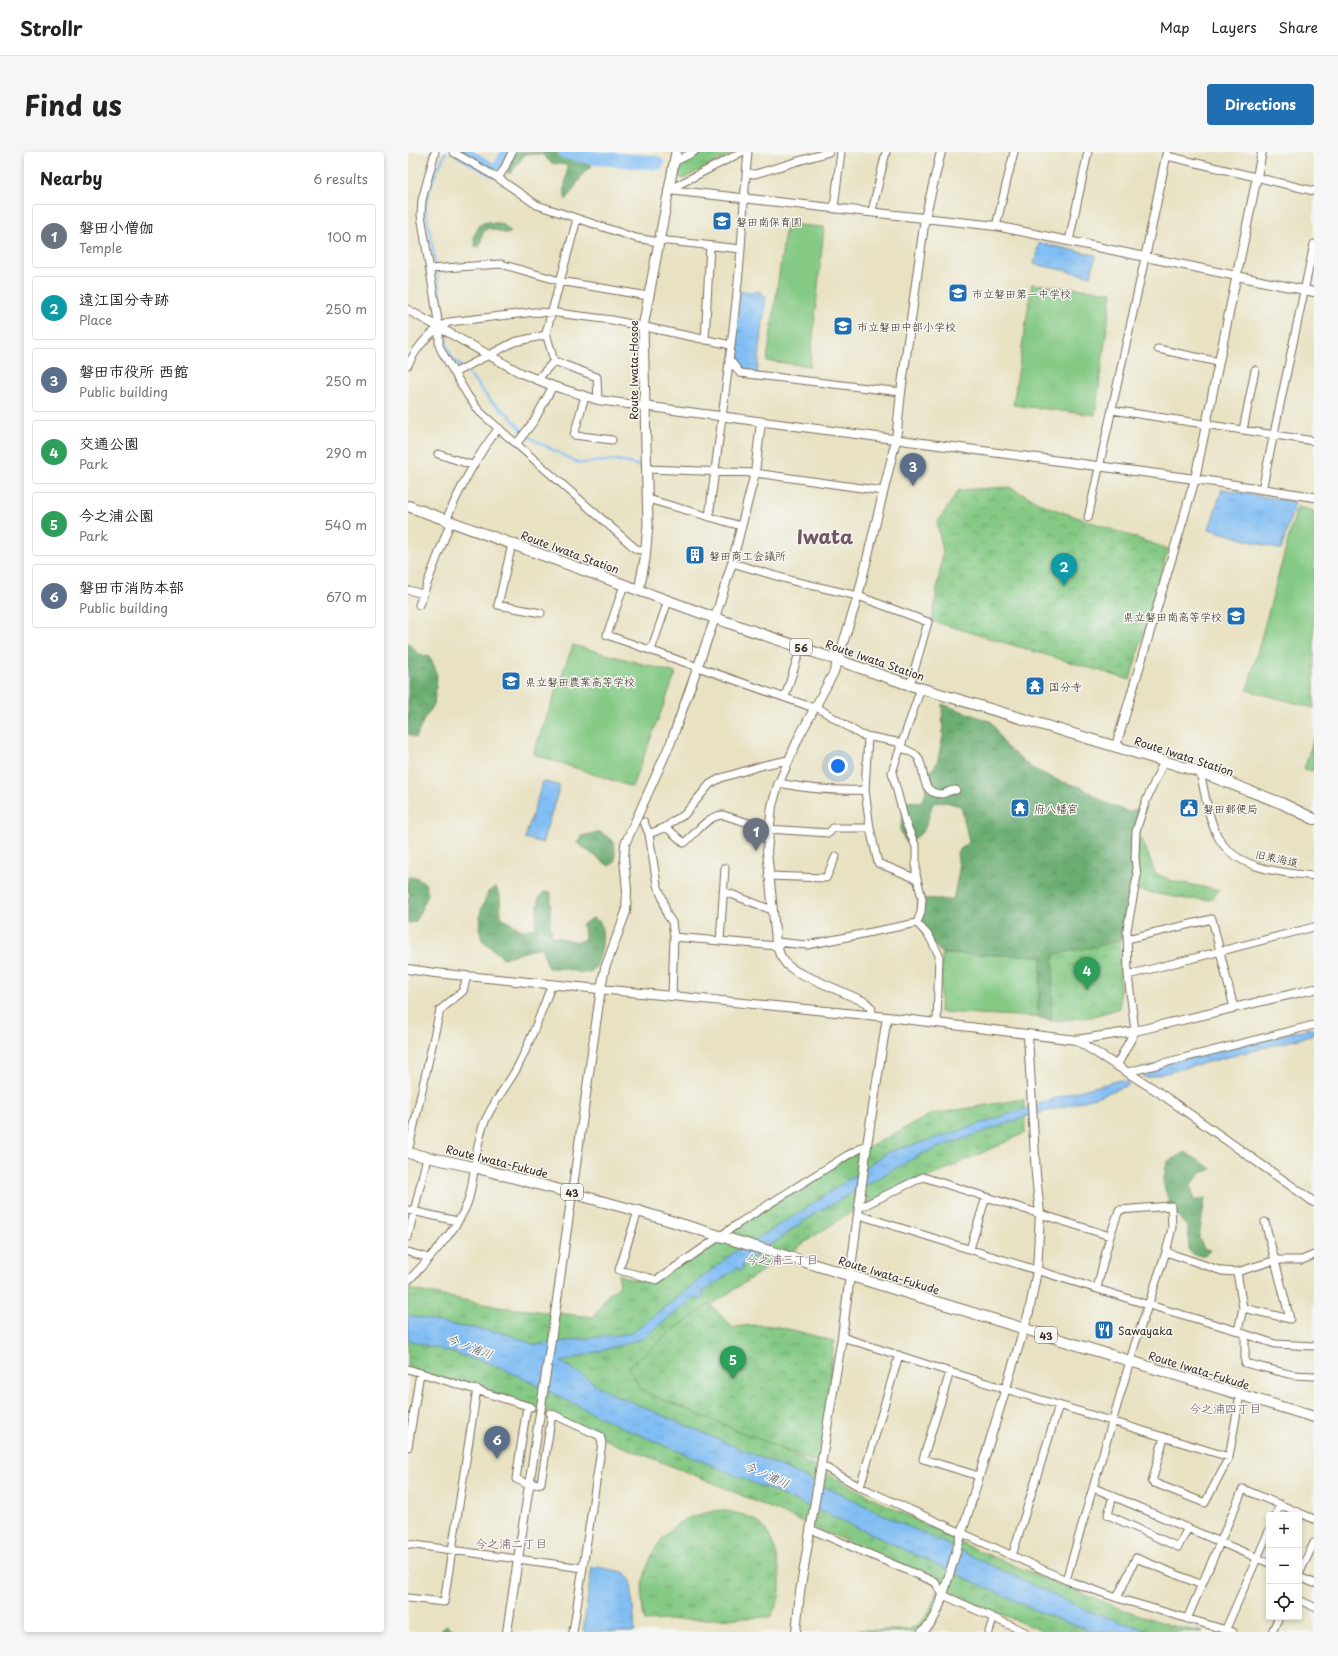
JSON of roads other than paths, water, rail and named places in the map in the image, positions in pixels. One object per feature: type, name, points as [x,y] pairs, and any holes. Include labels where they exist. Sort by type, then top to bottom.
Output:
[{"type":"main road","name":"Route Iwata-Hosoe","points":[[639,590],[646,551],[648,499],[644,407],[643,327],[676,152]]},
{"type":"main road","name":"Route Iwata Station","points":[[408,506],[715,618],[910,685],[1200,772],[1281,803],[1314,820]]},
{"type":"main road","name":"Route Iwata-Fukude","points":[[408,1152],[572,1192],[638,1211],[1314,1417]]},
{"type":"street","points":[[435,152],[422,200],[421,215],[439,327],[439,345],[442,352],[480,412],[636,549],[646,551]]},
{"type":"street","points":[[453,152],[498,178],[537,206],[636,238],[741,249]]},
{"type":"street","points":[[498,178],[512,152]]},
{"type":"street","points":[[674,162],[694,152]]},
{"type":"street","points":[[668,190],[742,152]]},
{"type":"street","points":[[708,517],[731,345],[741,249],[743,197],[748,152]]},
{"type":"street","points":[[746,173],[755,174],[829,152]]},
{"type":"street","points":[[834,207],[841,152]]},
{"type":"street","points":[[872,211],[886,152]]},
{"type":"street","points":[[872,1015],[871,1008],[865,1002],[796,972],[787,965],[780,955],[777,944],[768,876],[768,829],[772,806],[779,783],[788,760],[834,672],[858,596],[896,440],[901,392],[925,218],[941,152]]},
{"type":"street","points":[[996,226],[1014,152]]},
{"type":"street","points":[[1069,241],[1088,152]]},
{"type":"street","points":[[1116,746],[1195,479],[1262,152]]},
{"type":"street","points":[[1088,518],[1167,154],[1257,178],[1314,191]]},
{"type":"street","points":[[668,190],[872,211],[996,226],[1314,292]]},
{"type":"street","points":[[554,361],[546,335],[578,219]]},
{"type":"street","points":[[1262,490],[1314,244]]},
{"type":"street","points":[[705,340],[710,246]]},
{"type":"street","points":[[430,269],[501,264],[560,281],[648,296]]},
{"type":"street","points":[[408,310],[538,380],[598,400],[1195,479],[1314,498]]},
{"type":"street","points":[[408,365],[416,349],[439,327],[449,322],[504,314],[552,313],[612,320],[731,345]]},
{"type":"street","points":[[454,373],[488,354],[514,342],[546,335]]},
{"type":"street","points":[[1158,349],[1219,362]]},
{"type":"street","points":[[729,359],[740,373],[901,392]]},
{"type":"street","points":[[538,380],[554,361]]},
{"type":"street","points":[[554,361],[597,377],[598,400]]},
{"type":"street","points":[[1243,430],[1255,370]]},
{"type":"street","points":[[517,443],[534,421],[553,386]]},
{"type":"street","points":[[585,396],[574,435],[612,440]]},
{"type":"street","points":[[1112,410],[1314,441]]},
{"type":"street","points":[[507,1632],[556,1307],[601,988],[605,968],[626,912],[627,890],[624,859],[625,844],[630,829],[658,773],[715,618],[732,563],[755,473],[761,422]]},
{"type":"street","points":[[419,605],[448,520],[472,465],[499,428]]},
{"type":"street","points":[[438,454],[472,465]]},
{"type":"street","points":[[646,469],[755,473],[883,491]]},
{"type":"street","points":[[648,499],[741,526]]},
{"type":"street","points":[[512,544],[498,605],[541,613]]},
{"type":"street","points":[[732,563],[793,581],[858,596],[928,622],[910,685]]},
{"type":"street","points":[[624,585],[607,635],[815,707],[861,735],[901,745],[917,756],[924,781],[931,790],[941,794],[956,790]]},
{"type":"street","points":[[408,590],[423,594]]},
{"type":"street","points":[[651,650],[668,600]]},
{"type":"street","points":[[784,697],[801,647]]},
{"type":"street","points":[[917,923],[921,912],[922,899],[917,879],[916,847],[904,821],[892,772],[921,688]]},
{"type":"street","points":[[868,737],[865,790],[870,828],[878,863],[917,879]]},
{"type":"street","points":[[650,834],[666,828],[675,820],[684,815],[710,784],[720,778],[764,765],[788,760]]},
{"type":"street","points":[[1117,1065],[1136,1031],[1128,975],[1127,930],[1137,876],[1135,858],[1136,831],[1164,761]]},
{"type":"street","name":"旧東海道","points":[[1200,772],[1212,822],[1218,838],[1230,852],[1255,866],[1314,876]]},
{"type":"street","points":[[779,783],[816,789],[865,790]]},
{"type":"street","points":[[666,828],[684,843],[692,837],[705,822],[716,816],[723,815],[768,829],[829,834],[833,828],[870,828]]},
{"type":"street","points":[[644,822],[650,834],[657,885],[663,899],[667,915],[672,922],[674,937],[672,995]]},
{"type":"street","points":[[768,876],[826,878],[836,856]]},
{"type":"street","points":[[720,941],[725,868]]},
{"type":"street","points":[[723,892],[772,910]]},
{"type":"street","points":[[1127,939],[1212,919],[1234,1008]]},
{"type":"street","points":[[674,937],[720,941],[807,945],[917,923]]},
{"type":"street","points":[[917,923],[929,936],[939,955],[937,1022]]},
{"type":"street","points":[[1128,975],[1314,927]]},
{"type":"street","points":[[408,969],[872,1015],[1076,1040],[1136,1031],[1314,989]]},
{"type":"street","points":[[408,1152],[440,1010],[463,991],[467,976]]},
{"type":"street","points":[[408,1281],[429,1258],[457,1221],[469,1198],[483,1126],[493,1103],[521,1058],[552,984]]},
{"type":"street","points":[[796,1632],[811,1525],[842,1337],[867,1146],[887,1017]]},
{"type":"street","points":[[1129,1072],[1314,1025]]},
{"type":"street","points":[[922,1632],[930,1629],[935,1617],[1030,1312],[1037,1271],[1040,1214],[1036,1175],[1028,1035]]},
{"type":"street","points":[[1076,1040],[1129,1072],[1314,1202]]},
{"type":"street","points":[[638,1211],[619,1270],[652,1280],[661,1279],[721,1236],[846,1156],[867,1146]]},
{"type":"street","points":[[408,1237],[411,1211],[427,1157]]},
{"type":"street","points":[[859,1211],[923,1177],[1110,1236]]},
{"type":"street","points":[[970,1249],[986,1197]]},
{"type":"street","points":[[1066,1580],[1131,1362],[1166,1252],[1172,1228],[1171,1206],[1119,1210],[1110,1236],[1097,1288]]},
{"type":"street","points":[[411,1211],[457,1221]]},
{"type":"street","points":[[859,1211],[1037,1271],[1241,1332],[1275,1344],[1314,1346]]},
{"type":"street","points":[[1243,1308],[1290,1319],[1265,1222]]},
{"type":"street","points":[[408,1252],[429,1258]]},
{"type":"street","points":[[1166,1252],[1222,1271],[1237,1272],[1276,1260],[1302,1260],[1314,1255]]},
{"type":"street","points":[[1237,1272],[1243,1308],[1241,1332],[1245,1364],[1293,1375],[1314,1376]]},
{"type":"street","points":[[842,1337],[950,1372],[1229,1457]]},
{"type":"street","points":[[860,1487],[899,1355]]},
{"type":"street","points":[[408,1369],[529,1406],[516,1480],[528,1485],[541,1483],[551,1414],[600,1436],[602,1443],[573,1632]]},
{"type":"street","points":[[950,1372],[923,1459],[979,1476]]},
{"type":"street","points":[[408,1447],[420,1373]]},
{"type":"street","points":[[408,1598],[444,1602],[477,1389]]},
{"type":"street","points":[[1164,1437],[1152,1482],[1205,1503],[1229,1457],[1240,1395]]},
{"type":"street","points":[[1012,1556],[1059,1405]]},
{"type":"street","points":[[820,1469],[961,1536],[1012,1556],[1066,1580],[1117,1598],[1225,1631],[1233,1632]]},
{"type":"street","points":[[1094,1488],[1266,1562]]},
{"type":"street","points":[[1187,1619],[1243,1489],[1314,1519]]},
{"type":"street","points":[[1113,1495],[1108,1515],[1178,1547],[1188,1528]]},
{"type":"street","points":[[1277,1512],[1280,1504]]},
{"type":"street","points":[[811,1525],[935,1582],[942,1595],[1025,1632]]},
{"type":"street","points":[[1225,1631],[1266,1538]]},
{"type":"street","points":[[1302,1568],[1314,1543]]},
{"type":"street","points":[[408,1544],[583,1568]]},
{"type":"street","points":[[1117,1598],[1136,1558],[1202,1585]]},
{"type":"street","points":[[1302,1578],[1314,1583]]},
{"type":"street","points":[[1302,1601],[1314,1607]]},
{"type":"street","points":[[989,1632],[993,1619]]},
{"type":"street","points":[[1272,1632],[1278,1620]]},
{"type":"water","points":[[1039,243],[1096,255],[1091,276],[1034,264]]},
{"type":"water","points":[[736,291],[761,292],[761,296],[766,296],[757,375],[743,373],[731,362]]},
{"type":"water","points":[[1222,489],[1295,502],[1281,550],[1209,529]]},
{"type":"water","points":[[543,781],[560,786],[542,843],[525,838]]},
{"type":"water","points":[[1314,1027],[1314,1035],[1146,1078],[1139,1073],[1141,1069]]},
{"type":"water","name":"今ノ浦川","points":[[1120,1080],[1129,1085],[1088,1100],[1022,1118],[921,1154],[813,1215],[742,1265],[743,1268],[740,1271],[737,1268],[702,1293],[704,1298],[700,1300],[696,1297],[642,1339],[561,1362],[610,1393],[785,1468],[1090,1612],[1153,1632],[1095,1632],[1041,1613],[843,1521],[619,1426],[495,1365],[408,1340],[408,1315],[457,1326],[504,1333],[535,1345],[632,1333],[733,1253],[802,1211],[888,1152],[947,1135],[1071,1093]]},
{"type":"water","points":[[592,1566],[624,1572],[631,1581],[635,1632],[583,1632]]},
{"type":"waterway","points":[[444,324],[437,271],[425,206],[430,186],[446,152]]},
{"type":"waterway","points":[[461,152],[495,171],[499,170],[508,152]]},
{"type":"waterway","points":[[565,152],[597,158],[657,163]]},
{"type":"waterway","points":[[445,333],[447,345],[452,358],[468,373],[491,401],[509,415],[527,436],[574,461],[581,463],[618,460],[640,466]]},
{"type":"waterway","points":[[1121,1083],[1134,1079]]},
{"type":"tunnel","points":[[531,1407],[550,1413]]},
{"type":"place","name":"磐田南保育園","points":[[722,221]]},
{"type":"place","name":"市立磐田第一中学校","points":[[958,293]]},
{"type":"place","name":"市立磐田中部小学校","points":[[843,326]]},
{"type":"place","name":"磐田市役所 西館","points":[[913,486]]},
{"type":"place","name":"磐田商工会議所","points":[[695,555]]},
{"type":"place","name":"遠江国分寺跡","points":[[1064,586]]},
{"type":"place","name":"県立磐田南高等学校","points":[[1236,616]]},
{"type":"place","name":"県立磐田農業高等学校","points":[[511,681]]},
{"type":"place","name":"国分寺","points":[[1035,686]]},
{"type":"place","name":"府八幡宮","points":[[1020,808]]},
{"type":"place","name":"磐田郵便局","points":[[1189,808]]},
{"type":"place","name":"磐田小僧伽","points":[[756,851]]},
{"type":"place","name":"交通公園","points":[[1087,990]]},
{"type":"place","name":"Sawayaka","points":[[1104,1330]]},
{"type":"place","name":"今之浦公園","points":[[733,1379]]},
{"type":"place","name":"磐田市消防本部","points":[[497,1459]]},
{"type":"district","name":"Iwata","points":[[825,536]]},
{"type":"district","name":"今之浦三丁目","points":[[782,1259]]},
{"type":"district","name":"今之浦四丁目","points":[[1225,1408]]},
{"type":"district","name":"今之浦二丁目","points":[[511,1543]]}]
